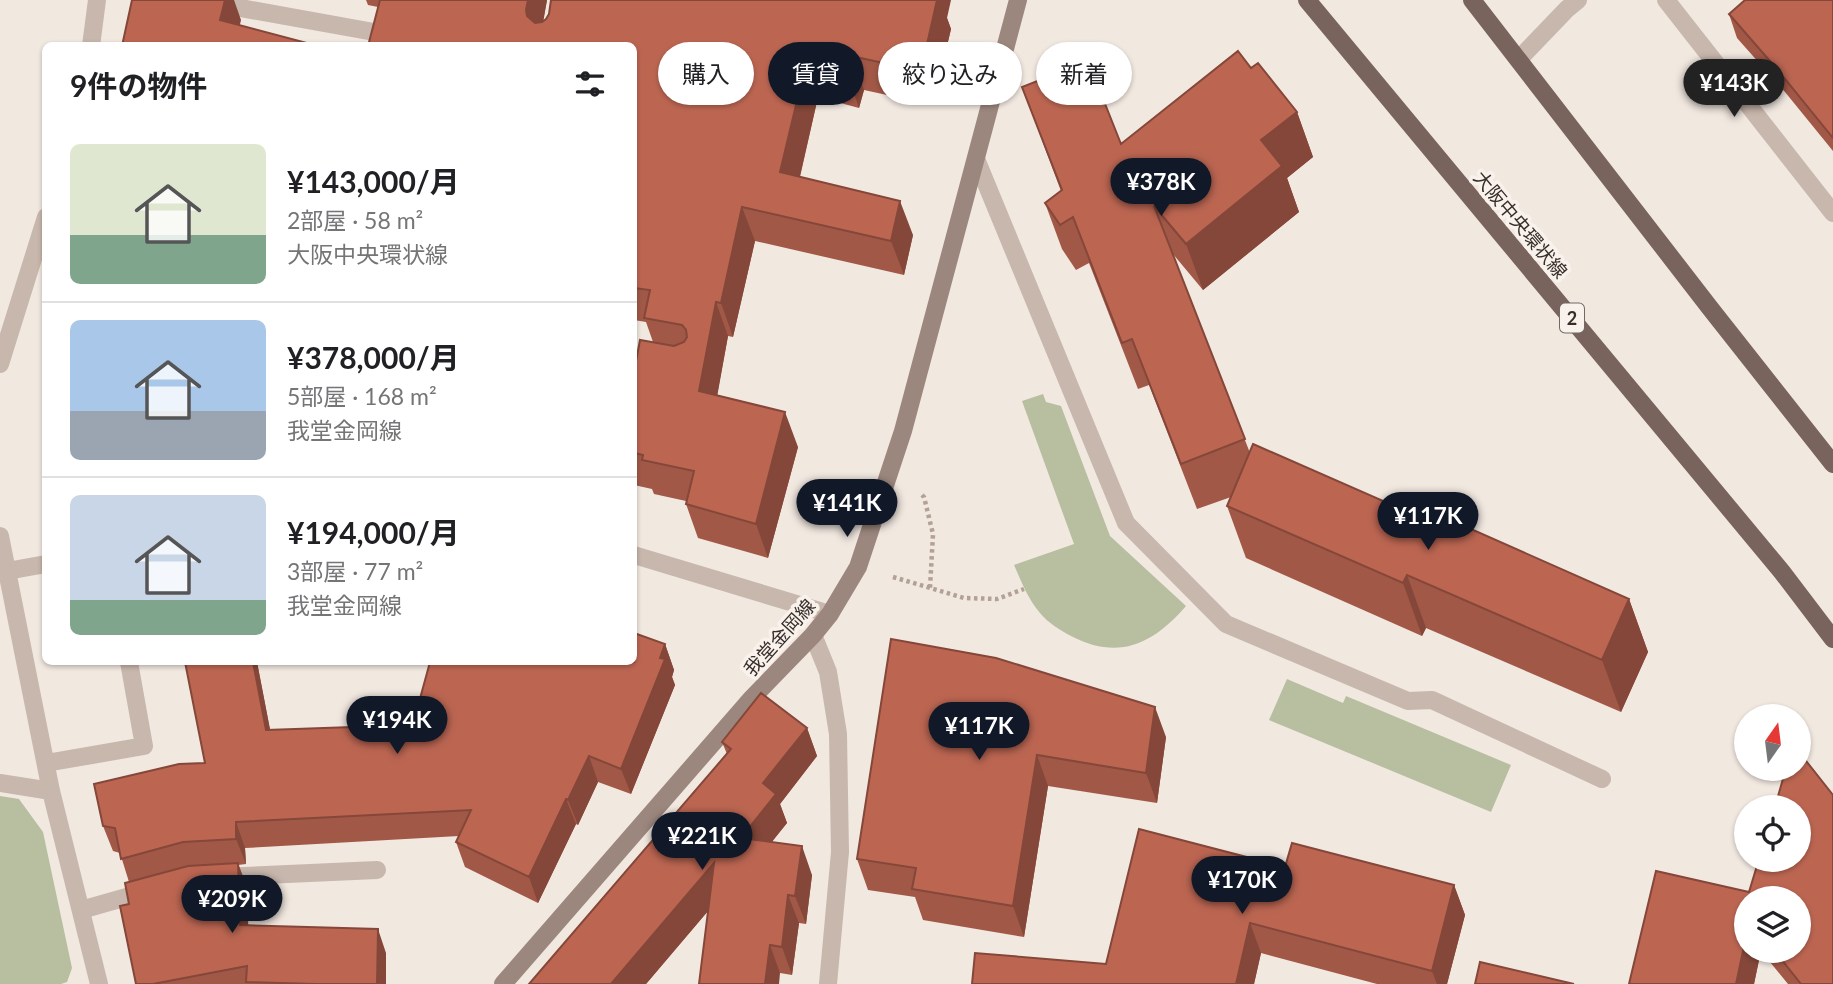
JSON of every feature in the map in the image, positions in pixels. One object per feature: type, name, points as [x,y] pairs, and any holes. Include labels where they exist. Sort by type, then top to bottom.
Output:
[{"type":"main road","name":"我堂金岡線","points":[[503,984],[752,698],[813,635],[830,614],[858,567],[903,431],[1018,0]]},
{"type":"main road","name":"大阪中央環状線","points":[[1307,0],[1782,572],[1833,639]]},
{"type":"main road","points":[[1472,0],[1833,464]]},
{"type":"street","points":[[92,42],[97,0]]},
{"type":"street","points":[[195,0],[374,32]]},
{"type":"street","points":[[1519,59],[1578,0]]},
{"type":"street","points":[[1666,0],[1833,214]]},
{"type":"street","points":[[976,159],[1126,523],[1226,624],[1408,701],[1432,700],[1602,779]]},
{"type":"street","points":[[0,364],[42,230]]},
{"type":"street","points":[[0,536],[51,791],[99,984]]},
{"type":"street","points":[[637,556],[830,614]]},
{"type":"street","points":[[7,571],[42,565]]},
{"type":"street","points":[[813,635],[828,672],[838,734],[840,852],[828,984]]},
{"type":"street","points":[[46,763],[144,746],[130,665]]},
{"type":"street","points":[[0,783],[51,791]]},
{"type":"street","points":[[208,878],[377,870]]},
{"type":"street","points":[[81,910],[170,885]]},
{"type":"path","points":[[889,475],[911,483],[924,497],[933,534],[930,588]]},
{"type":"path","points":[[858,567],[964,598],[997,599],[1024,589]]},
{"type":"green space","points":[[1043,394],[1046,402],[1061,406],[1110,536],[1186,606],[1161,630],[1134,645],[1105,647],[1088,643],[1058,629],[1036,608],[1014,565],[1074,544],[1022,401]]},
{"type":"green space","points":[[1287,679],[1343,703],[1346,696],[1511,765],[1491,812],[1269,720]]},
{"type":"green space","points":[[0,796],[19,799],[43,832],[72,968],[67,982],[0,984]]},
{"type":"building","points":[[132,0],[225,0],[220,20],[303,42],[123,42]]},
{"type":"building","points":[[380,0],[528,0],[527,16],[535,23],[546,19],[551,0],[937,0],[928,42],[878,42],[878,62],[864,59],[864,42],[768,42],[768,105],[796,105],[780,172],[900,201],[891,241],[742,207],[721,303],[716,302],[699,391],[785,412],[756,524],[686,504],[694,471],[642,460],[643,455],[637,454],[637,356],[640,340],[674,346],[684,342],[687,337],[682,325],[644,318],[650,290],[637,288],[637,42],[369,42]]},
{"type":"building","points":[[1745,0],[1833,0],[1833,138],[1729,14]]},
{"type":"building","points":[[1238,51],[1251,68],[1258,63],[1297,112],[1261,140],[1282,166],[1186,244],[1154,206],[1245,439],[1181,464],[1132,339],[1122,343],[1073,217],[1060,225],[1045,203],[1062,190],[1022,87],[1036,81],[1036,105],[1105,105],[1121,144]]},
{"type":"building","points":[[1253,444],[1415,515],[1401,498],[1629,599],[1602,660],[1407,575],[1403,583],[1227,506]]},
{"type":"building","points":[[637,634],[665,644],[660,658],[665,659],[621,769],[589,756],[529,877],[456,842],[471,810],[236,822],[236,839],[183,842],[121,859],[115,828],[103,826],[94,784],[179,764],[205,763],[186,665],[254,665],[266,730],[353,727],[353,724],[375,723],[374,719],[415,717],[429,665],[637,665]]},
{"type":"building","points":[[891,639],[996,658],[1155,707],[1146,773],[1037,755],[1013,906],[912,889],[916,868],[857,859]]},
{"type":"building","points":[[761,693],[807,728],[763,783],[776,794],[741,838],[802,846],[795,896],[788,895],[782,947],[770,945],[765,984],[699,984],[714,863],[611,984],[529,984],[731,749],[722,742]]},
{"type":"building","points":[[1811,767],[1833,795],[1833,984],[1801,984],[1784,963],[1811,963],[1811,886],[1751,886],[1755,872],[1811,872],[1811,795],[1778,795],[1782,781],[1811,781]]},
{"type":"building","points":[[1139,829],[1285,867],[1292,843],[1454,885],[1432,971],[1250,923],[1236,984],[972,984],[975,953],[1106,964]]},
{"type":"building","points":[[238,863],[240,925],[378,929],[377,984],[246,982],[247,966],[153,984],[136,984],[120,906],[129,904],[125,883],[188,866]]},
{"type":"building","points":[[1656,871],[1734,889],[1734,963],[1740,963],[1736,984],[1629,984]]},
{"type":"building","points":[[1480,962],[1574,984],[1475,984]]}]
